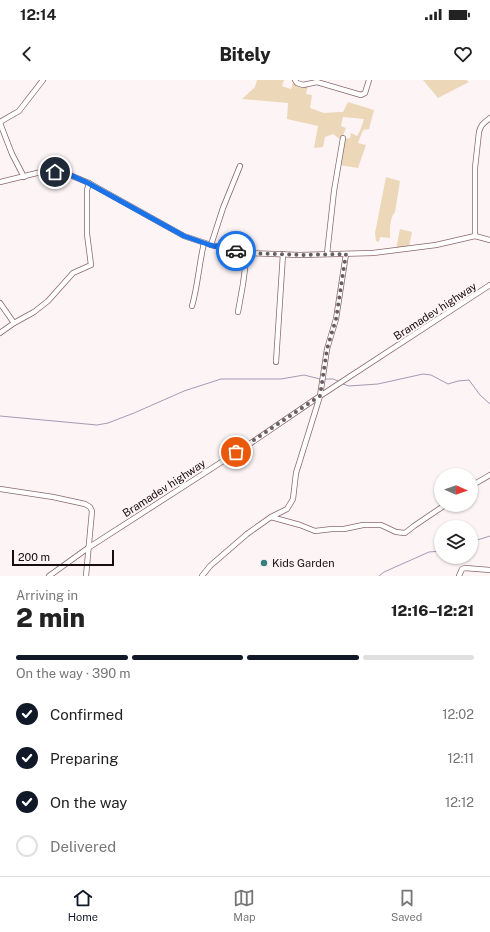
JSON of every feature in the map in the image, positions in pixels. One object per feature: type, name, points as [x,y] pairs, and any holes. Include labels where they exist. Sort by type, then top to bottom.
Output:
[{"type":"street","points":[[24,177],[12,154],[0,123],[19,111],[43,80]]},
{"type":"street","points":[[296,80],[297,83],[303,85],[317,82],[361,95],[365,92],[369,80]]},
{"type":"street","points":[[475,236],[475,168],[479,132],[482,124],[490,118]]},
{"type":"street","points":[[327,254],[334,191],[343,138]]},
{"type":"street","points":[[210,245],[240,166]]},
{"type":"street","points":[[0,182],[45,171],[66,173],[88,183],[184,236],[210,245],[247,253],[300,255],[373,253],[436,245],[475,236],[490,240]]},
{"type":"street","points":[[0,333],[34,312],[48,301],[73,273],[91,265],[87,234],[88,183]]},
{"type":"street","points":[[192,306],[196,292],[200,258],[204,243]]},
{"type":"street","points":[[238,312],[247,253]]},
{"type":"street","points":[[276,362],[283,254]]},
{"type":"street","points":[[202,576],[210,566],[247,534],[271,517],[286,510],[293,499],[296,473],[320,396],[327,349],[336,319],[346,254]]},
{"type":"street","name":"Bramadev highway","points":[[49,576],[88,548],[242,449],[490,285]]},
{"type":"street","points":[[0,303],[14,323]]},
{"type":"street","points":[[478,482],[490,474]]},
{"type":"street","points":[[0,489],[53,497],[85,504],[90,507],[92,511],[86,576]]},
{"type":"street","points":[[271,517],[315,531],[344,529],[363,525],[381,525],[396,532],[405,533],[435,512]]},
{"type":"street","points":[[459,576],[462,569],[465,568],[490,570]]},
{"type":"shaded area","points":[[257,80],[284,80],[282,86],[291,89],[293,83],[308,86],[306,94],[312,95],[310,108],[324,113],[343,112],[348,102],[374,110],[369,129],[363,130],[358,143],[366,145],[358,168],[339,165],[344,139],[350,138],[351,133],[357,136],[364,119],[343,117],[341,126],[346,128],[341,140],[333,134],[325,137],[323,147],[314,148],[318,126],[287,119],[288,103],[242,99],[255,87]]},
{"type":"shaded area","points":[[423,80],[466,80],[469,82],[438,98]]},
{"type":"shaded area","points":[[386,177],[400,181],[395,212],[391,221],[390,238],[380,237],[379,242],[376,241],[375,233]]},
{"type":"shaded area","points":[[400,229],[412,232],[409,247],[396,249]]},
{"type":"waterway","points":[[343,384],[349,386],[378,384],[423,374],[431,375],[448,384],[469,380],[480,395],[490,404]]},
{"type":"waterway","points":[[0,416],[97,425],[108,423],[184,391],[221,379],[281,379],[304,375],[320,379]]},
{"type":"waterway","points":[[324,379],[333,379],[338,381]]},
{"type":"waterway","points":[[478,540],[490,536]]},
{"type":"waterway","points":[[379,576],[384,572],[429,552],[434,552]]},
{"type":"way so far","points":[[236,251],[247,253],[300,255],[346,254],[336,319],[327,349],[320,396],[236,452]]},
{"type":"place","name":"Kids Garden","points":[[264,563]]},
{"type":"route","points":[[55,172],[66,173],[88,183],[184,236],[210,245],[236,251]]}]
